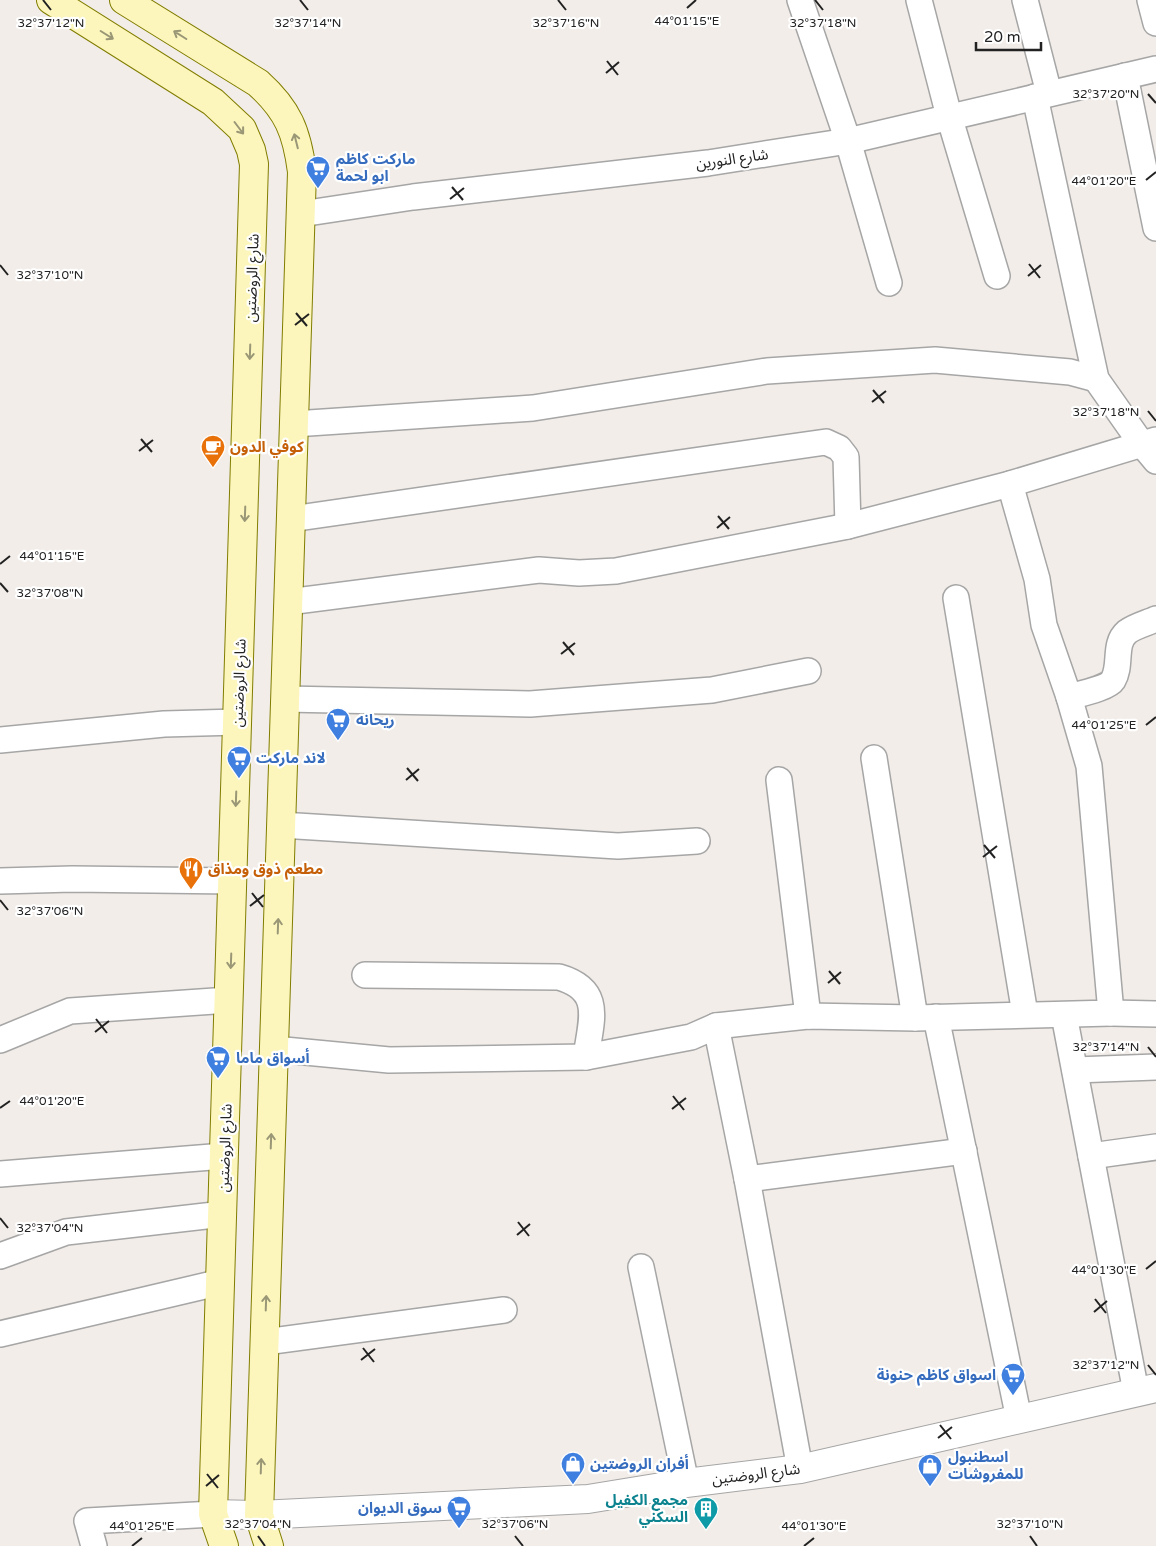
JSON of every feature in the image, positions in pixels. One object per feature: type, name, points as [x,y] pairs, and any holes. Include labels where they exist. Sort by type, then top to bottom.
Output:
[{"type":"main road","name":"شارع الروضتين","points":[[50,0],[213,102],[242,129],[251,150],[255,180],[213,1514]]},
{"type":"main road","points":[[124,0],[258,83],[281,107],[292,123],[302,172],[260,1514],[269,1546]]},
{"type":"main road","points":[[213,1514],[224,1546]]},
{"type":"street","points":[[800,0],[848,142],[889,283]]},
{"type":"street","points":[[919,0],[949,116],[997,276]]},
{"type":"street","points":[[288,602],[539,570],[579,574],[616,572],[848,526],[1151,448],[1096,379],[1025,0]]},
{"type":"street","points":[[1150,0],[1156,23]]},
{"type":"street","name":"شارع النورين","points":[[301,214],[413,197],[708,163],[848,142],[949,116],[1156,69]]},
{"type":"street","points":[[1125,76],[1156,228]]},
{"type":"street","points":[[294,424],[533,408],[767,371],[936,360],[1070,372],[1096,379]]},
{"type":"street","points":[[291,519],[826,442],[839,448],[846,457],[848,526]]},
{"type":"street","points":[[1010,484],[1037,579],[1044,625],[1069,697],[1089,766],[1111,1013]]},
{"type":"street","points":[[956,598],[1026,1014]]},
{"type":"street","points":[[1069,697],[1106,686],[1113,680],[1118,661],[1119,644],[1127,632],[1156,618]]},
{"type":"street","points":[[285,699],[530,704],[712,690],[808,671]]},
{"type":"street","points":[[0,740],[164,724],[238,722]]},
{"type":"street","points":[[874,758],[926,1018],[964,1151],[1019,1419]]},
{"type":"street","points":[[779,780],[808,1016]]},
{"type":"street","points":[[282,826],[618,846],[697,842]]},
{"type":"street","points":[[0,881],[233,881]]},
{"type":"street","points":[[365,976],[559,977],[576,982],[588,994],[593,1009],[586,1057]]},
{"type":"street","points":[[0,1040],[70,1011],[229,1000]]},
{"type":"street","points":[[274,1049],[390,1060],[586,1057],[691,1037],[716,1026],[808,1016],[926,1018],[1026,1014],[1156,1014]]},
{"type":"street","points":[[1064,1015],[1091,1156],[1146,1390]]},
{"type":"street","points":[[716,1026],[747,1179],[800,1469]]},
{"type":"street","points":[[1075,1070],[1156,1067]]},
{"type":"street","points":[[1091,1156],[1156,1147]]},
{"type":"street","points":[[747,1179],[964,1151]]},
{"type":"street","points":[[0,1174],[224,1156]]},
{"type":"street","points":[[0,1256],[66,1232],[222,1214]]},
{"type":"street","points":[[641,1267],[686,1483]]},
{"type":"street","points":[[0,1334],[220,1282]]},
{"type":"street","points":[[265,1342],[504,1310]]},
{"type":"street","name":"شارع الروضتين","points":[[213,1514],[260,1514],[588,1499],[686,1483],[800,1469],[1146,1390]]},
{"type":"street","points":[[94,1546],[87,1521],[213,1514]]},
{"type":"place","name":"ماركت كاظم ابو لحمة","points":[[318,189]]},
{"type":"place","name":"كوفي الدون","points":[[213,468]]},
{"type":"place","name":"ريحانه","points":[[338,741]]},
{"type":"place","name":"لاند ماركت","points":[[239,779]]},
{"type":"place","name":"مطعم ذوق ومذاق","points":[[191,890]]},
{"type":"place","name":"أسواق ماما","points":[[218,1079]]},
{"type":"place","name":"اسواق كاظم حنونة","points":[[1013,1396]]},
{"type":"place","name":"أفران الروضتين","points":[[573,1485]]},
{"type":"place","name":"اسطنبول للمفروشات","points":[[930,1487]]},
{"type":"place","name":"سوق الديوان","points":[[459,1529]]},
{"type":"place","name":"مجمع الكفيل السكني","points":[[706,1530]]}]
